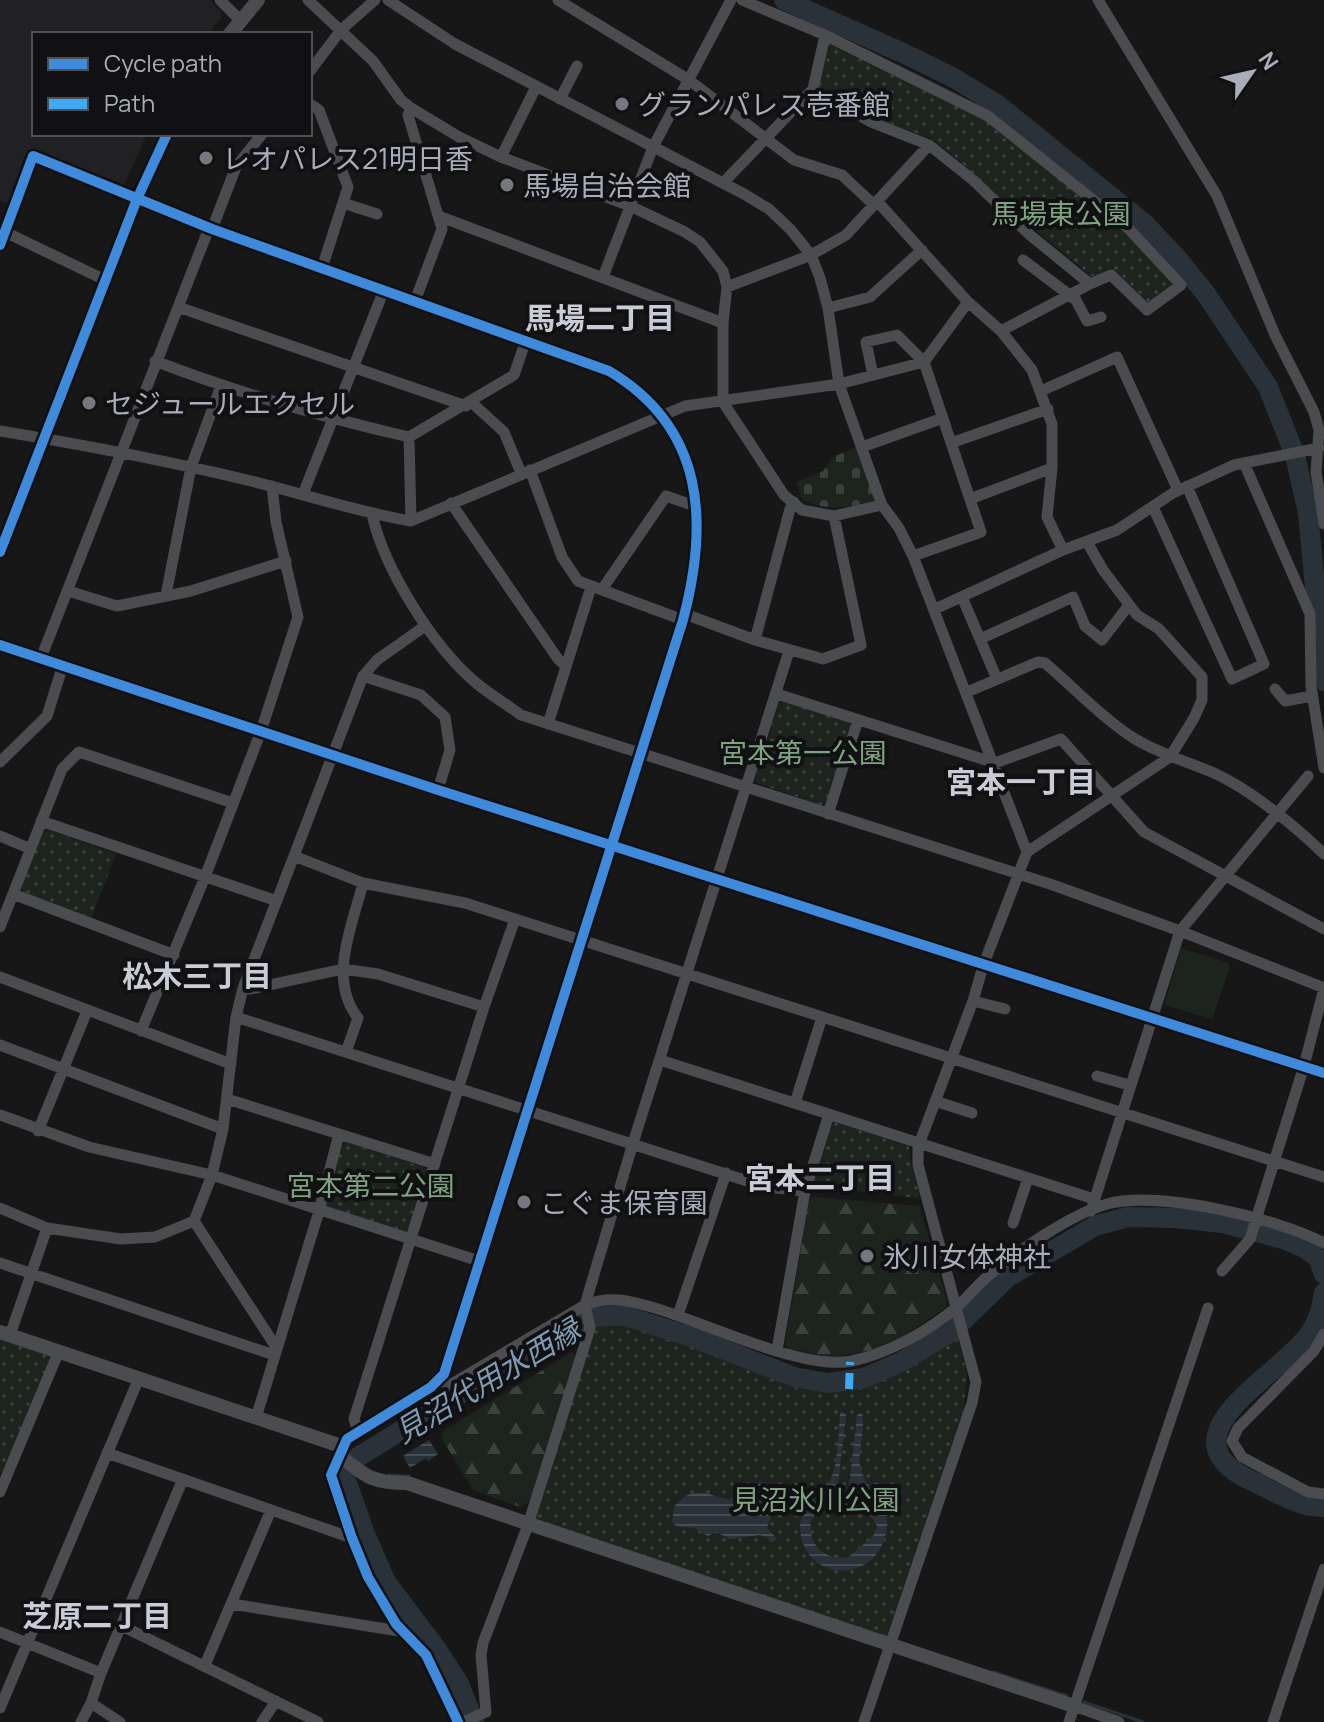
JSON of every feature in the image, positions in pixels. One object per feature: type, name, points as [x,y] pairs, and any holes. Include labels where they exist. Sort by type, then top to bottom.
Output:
[{"type":"street","points":[[220,0],[241,21]]},
{"type":"street","points":[[232,32],[258,0]]},
{"type":"street","points":[[308,0],[373,61],[401,100],[411,108],[459,137],[501,157],[553,174],[630,206],[700,242],[723,271],[727,287],[723,323],[723,402],[784,495],[802,510],[834,516],[882,505]]},
{"type":"street","points":[[312,68],[341,30],[375,0]]},
{"type":"street","points":[[388,0],[455,44],[769,209],[811,255],[828,308],[839,384],[882,505],[899,528],[913,556],[1027,852]]},
{"type":"street","points":[[558,0],[689,80],[794,160],[842,175],[876,203],[968,302],[1001,331],[1032,370],[1048,409],[1052,424],[1052,468],[1047,517],[1063,550]]},
{"type":"street","points":[[603,277],[653,147],[731,0]]},
{"type":"street","points":[[742,0],[825,35],[988,116],[1128,228],[1181,285],[1147,310],[1111,275],[1001,331]]},
{"type":"street","points":[[1098,0],[1217,196],[1275,335],[1314,412],[1319,430],[1316,472],[1324,524]]},
{"type":"street","points":[[723,183],[813,89],[825,35]]},
{"type":"street","points":[[560,99],[577,66]]},
{"type":"street","points":[[501,157],[536,87]]},
{"type":"street","points":[[813,89],[871,122],[929,145],[1090,284]]},
{"type":"street","points":[[312,105],[319,110],[348,187],[322,268]]},
{"type":"street","points":[[411,108],[408,115],[441,217],[442,229],[415,301]]},
{"type":"street","points":[[0,552],[137,199],[166,136]]},
{"type":"street","points":[[41,658],[155,361],[210,228],[236,167],[260,136]]},
{"type":"street","points":[[727,287],[811,255],[846,235],[929,145]]},
{"type":"street","points":[[0,245],[33,156],[210,228],[609,371],[626,381],[661,416],[680,444],[691,471],[697,504],[695,554],[684,617],[440,1381],[347,1439],[331,1475],[368,1577],[396,1624],[426,1655],[461,1722],[486,1716],[481,1655],[483,1643],[528,1525],[590,1328],[585,1305],[633,1143],[789,651]]},
{"type":"street","points":[[343,203],[377,214]]},
{"type":"street","points":[[0,206],[13,210]]},
{"type":"street","points":[[441,217],[723,323]]},
{"type":"street","points":[[5,232],[105,280]]},
{"type":"street","points":[[828,308],[870,297],[922,250]]},
{"type":"street","points":[[1023,260],[1066,296],[1076,300],[1087,321],[1101,317]]},
{"type":"street","points":[[303,494],[384,290]]},
{"type":"street","points":[[0,431],[191,467],[372,514],[411,521],[685,406],[839,384],[924,362],[968,302]]},
{"type":"street","points":[[178,307],[468,404],[504,432],[562,557],[578,581],[789,651],[823,659],[861,645],[834,516]]},
{"type":"street","points":[[873,375],[866,342],[897,335],[924,362],[981,532],[913,556]]},
{"type":"street","points":[[155,361],[221,386],[332,420],[409,437],[514,375],[526,340]]},
{"type":"street","points":[[1041,391],[1117,357],[1183,488],[1264,664],[1232,679],[1153,507]]},
{"type":"street","points":[[166,595],[191,467],[221,386]]},
{"type":"street","points":[[951,443],[1048,409]]},
{"type":"street","points":[[862,447],[943,418]]},
{"type":"street","points":[[409,437],[411,521]]},
{"type":"street","points":[[935,609],[1063,550],[1117,530],[1183,488],[1234,465],[1319,448]]},
{"type":"street","points":[[440,1381],[450,1385],[585,1305],[599,1300],[623,1299],[827,1364],[850,1362],[902,1342],[958,1309],[986,1278],[1022,1249],[1092,1205],[1180,931],[1317,769],[1310,614],[1244,463]]},
{"type":"street","points":[[970,499],[1052,468]]},
{"type":"street","points":[[141,1031],[174,955],[261,731],[298,617],[276,522],[272,486]]},
{"type":"street","points":[[548,724],[566,666],[597,587],[666,496],[697,504]]},
{"type":"street","points":[[755,640],[794,502]]},
{"type":"street","points":[[451,503],[558,659],[566,666]]},
{"type":"street","points":[[372,514],[377,537],[425,626],[476,683],[521,715],[1019,874],[1180,931],[1324,988],[1304,1066],[1250,1239],[1222,1271]]},
{"type":"street","points":[[864,1722],[972,1403],[976,1382],[918,1165],[919,1143],[1027,852],[1170,757],[1202,700],[1202,677],[1159,629],[1137,615],[1103,570],[1087,542]]},
{"type":"street","points":[[68,591],[117,606],[191,591],[286,561]]},
{"type":"street","points":[[962,597],[997,679]]},
{"type":"street","points":[[980,639],[1073,597],[1085,626],[1102,640],[1129,605]]},
{"type":"street","points":[[0,1208],[47,1228],[121,1239],[155,1237],[194,1221],[212,1175],[223,1129],[236,1017],[243,988],[332,755],[363,676],[377,660],[425,626]]},
{"type":"street","points":[[0,645],[438,790],[1324,1073]]},
{"type":"street","points":[[967,692],[1038,662],[1045,663],[1129,735],[1170,757],[1225,779],[1277,814],[1324,854]]},
{"type":"street","points":[[0,762],[47,716],[63,665]]},
{"type":"street","points":[[363,676],[421,695],[445,717],[450,750],[438,790]]},
{"type":"street","points":[[1275,689],[1285,701],[1312,696]]},
{"type":"street","points":[[777,694],[995,763],[1061,739],[1144,832],[1324,929]]},
{"type":"street","points":[[828,814],[858,720]]},
{"type":"street","points":[[0,927],[62,769],[79,752],[233,803]]},
{"type":"street","points":[[41,821],[277,901]]},
{"type":"street","points":[[0,836],[31,849]]},
{"type":"street","points":[[294,856],[363,883],[465,903],[1324,1177]]},
{"type":"street","points":[[346,1052],[358,1018],[351,1009],[343,969],[363,883]]},
{"type":"street","points":[[13,894],[174,955]]},
{"type":"street","points":[[358,1432],[354,1419],[484,1007],[515,919]]},
{"type":"street","points":[[243,988],[251,989],[343,969],[378,974],[484,1007]]},
{"type":"street","points":[[0,977],[231,1064]]},
{"type":"street","points":[[973,1001],[1005,1009]]},
{"type":"street","points":[[38,1131],[87,1011]]},
{"type":"street","points":[[236,1017],[766,1187],[805,1191]]},
{"type":"street","points":[[795,1103],[822,1017]]},
{"type":"street","points":[[0,1045],[223,1129]]},
{"type":"street","points":[[660,1060],[1028,1178],[1092,1205],[1185,1203],[1256,1220],[1324,1243]]},
{"type":"street","points":[[1097,1076],[1129,1085]]},
{"type":"street","points":[[227,1099],[435,1164]]},
{"type":"street","points":[[935,1101],[972,1113]]},
{"type":"street","points":[[777,1350],[805,1191],[829,1114]]},
{"type":"street","points":[[0,1115],[89,1147],[212,1175],[479,1261]]},
{"type":"street","points":[[256,1418],[319,1211],[339,1134]]},
{"type":"street","points":[[678,1315],[726,1173]]},
{"type":"street","points":[[1013,1223],[1028,1178]]},
{"type":"street","points":[[194,1221],[275,1351]]},
{"type":"street","points":[[47,1228],[5,1333],[256,1418],[342,1452],[370,1480],[407,1483],[1119,1722]]},
{"type":"street","points":[[0,1263],[275,1351]]},
{"type":"street","points":[[1069,1722],[1208,1308]]},
{"type":"street","points":[[1324,1334],[1314,1351],[1238,1428],[1232,1441],[1242,1457],[1308,1492],[1324,1494]]},
{"type":"street","points":[[2,1484],[59,1351]]},
{"type":"street","points":[[0,1708],[139,1378]]},
{"type":"street","points":[[107,1453],[352,1538]]},
{"type":"street","points":[[81,1722],[183,1479]]},
{"type":"street","points":[[205,1665],[271,1510]]},
{"type":"street","points":[[1273,1722],[1324,1569]]},
{"type":"street","points":[[232,1604],[405,1632]]},
{"type":"street","points":[[122,1626],[318,1722]]},
{"type":"street","points":[[0,1632],[101,1673]]},
{"type":"street","points":[[262,1722],[276,1701]]},
{"type":"street","points":[[91,1703],[120,1722]]},
{"type":"shaded area","points":[[0,0],[210,0],[221,12],[221,18],[210,32],[32,32],[32,136],[146,136],[124,185],[120,186],[33,149],[12,203],[0,201]]},
{"type":"shaded area","points":[[842,1411],[846,1415],[837,1493],[848,1495],[857,1415],[862,1413],[860,1466],[884,1508],[887,1523],[879,1550],[869,1562],[855,1569],[841,1570],[827,1568],[814,1560],[805,1547],[800,1530],[802,1517],[832,1477]],"holes":[[[829,1503],[863,1511],[877,1526],[874,1535],[849,1557],[839,1558],[824,1553],[811,1534],[812,1516]]]},
{"type":"shaded area","points":[[429,1440],[438,1454],[410,1468],[403,1456]]},
{"type":"shaded area","points":[[760,1481],[772,1486],[778,1496],[767,1528],[777,1539],[774,1541],[760,1535],[730,1539],[716,1532],[708,1536],[694,1528],[678,1527],[672,1522],[674,1507],[683,1498],[700,1493],[741,1498]]},
{"type":"green space","name":"馬場東公園","points":[[832,41],[990,121],[1137,240],[1178,284],[1150,304],[1145,303],[1110,269],[1096,277],[1091,276],[930,138],[876,119],[819,86],[826,44]]},
{"type":"green space","points":[[857,447],[875,497],[873,502],[837,507],[802,500],[796,482],[823,471],[833,457]]},
{"type":"green space","name":"宮本第一公園","points":[[784,701],[848,721],[850,725],[827,801],[821,805],[755,780],[779,703]]},
{"type":"green space","points":[[49,830],[116,854],[91,918],[24,892],[21,888],[43,833]]},
{"type":"green space","points":[[1181,948],[1229,963],[1212,1019],[1164,1005]]},
{"type":"green space","points":[[836,1122],[909,1146],[920,1195],[917,1198],[816,1186],[814,1181],[831,1124]]},
{"type":"green space","name":"宮本第二公園","points":[[346,1142],[426,1168],[428,1172],[410,1230],[406,1232],[325,1206],[323,1203]]},
{"type":"green space","name":"氷川女体神社","points":[[814,1197],[919,1206],[948,1303],[945,1308],[902,1337],[871,1350],[830,1358],[789,1348],[785,1344],[809,1200]]},
{"type":"green space","name":"見沼氷川公園","points":[[631,1323],[783,1381],[820,1389],[865,1386],[958,1338],[967,1374],[963,1416],[888,1639],[533,1519],[596,1324]]},
{"type":"green space","points":[[0,1337],[50,1354],[52,1359],[6,1469],[0,1473]]},
{"type":"green space","points":[[572,1352],[578,1358],[529,1502],[520,1507],[473,1490],[442,1439],[443,1431]]},
{"type":"waterway","name":"見沼代用水西縁","points":[[784,0],[954,78],[998,105],[1145,224],[1206,294],[1268,387],[1295,455],[1308,513],[1324,681]]},
{"type":"waterway","name":"見沼代用水西縁","points":[[474,1722],[459,1684],[386,1582],[345,1477],[348,1467],[358,1457],[568,1328],[594,1317],[623,1315],[697,1339],[794,1377],[828,1383],[864,1378],[901,1362],[951,1332],[1008,1277],[1095,1226],[1128,1217],[1223,1223],[1283,1239],[1305,1248],[1318,1258],[1324,1274]]},
{"type":"waterway","name":"見沼代用水西縁","points":[[1324,1293],[1310,1333],[1296,1350],[1235,1405],[1221,1425],[1216,1444],[1225,1462],[1250,1480],[1295,1502],[1324,1507]]},
{"type":"waterway","points":[[389,1475],[409,1476]]},
{"type":"waterway","points":[[993,1672],[1067,1696]]},
{"type":"waterway","points":[[1084,1702],[1143,1722]]},
{"type":"marked path","points":[[849,1389],[850,1362]]},
{"type":"cycle path","points":[[0,552],[137,199],[166,136]]},
{"type":"cycle path","points":[[0,245],[33,156],[212,229],[609,371],[641,394],[665,420],[681,449],[692,480],[696,548],[683,620],[444,1374],[431,1387],[347,1439],[331,1475],[368,1577],[396,1624],[426,1655],[458,1722]]},
{"type":"cycle path","points":[[0,645],[438,790],[1324,1073]]},
{"type":"place","name":"グランパレス壱番館","points":[[622,104]]},
{"type":"place","name":"レオパレス21明日香","points":[[206,158]]},
{"type":"place","name":"馬場自治会館","points":[[507,185]]},
{"type":"place","name":"セジュールエクセル","points":[[89,403]]},
{"type":"place","name":"こぐま保育園","points":[[524,1202]]},
{"type":"place","name":"氷川女体神社","points":[[867,1256]]},
{"type":"district","name":"馬場二丁目","points":[[600,317]]},
{"type":"district","name":"宮本一丁目","points":[[1021,781]]},
{"type":"district","name":"松木三丁目","points":[[197,975]]},
{"type":"district","name":"宮本二丁目","points":[[820,1177]]},
{"type":"district","name":"芝原二丁目","points":[[97,1615]]}]
